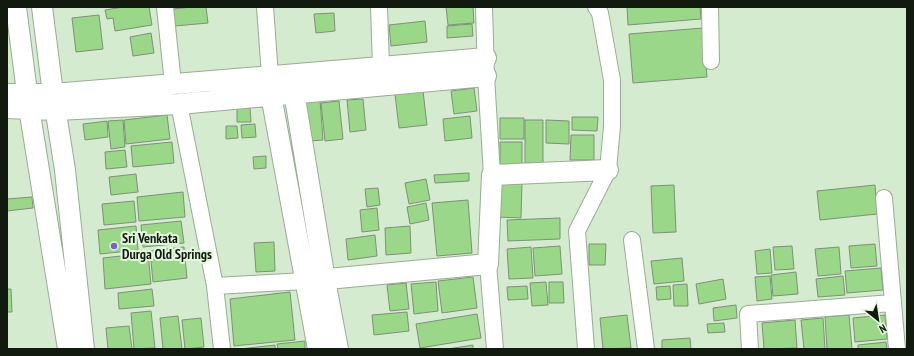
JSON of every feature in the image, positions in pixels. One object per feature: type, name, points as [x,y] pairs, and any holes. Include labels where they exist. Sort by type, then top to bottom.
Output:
[{"type":"street","points":[[16,7],[28,101],[68,349]]},
{"type":"street","points":[[42,7],[54,102],[65,170],[84,349]]},
{"type":"street","points":[[165,7],[173,84]]},
{"type":"street","points":[[265,7],[271,96],[315,280],[338,349]]},
{"type":"street","points":[[379,7],[381,68]]},
{"type":"street","points":[[484,7],[492,175],[488,264],[495,349]]},
{"type":"street","points":[[710,7],[711,61]]},
{"type":"street","points":[[586,349],[577,232],[608,170],[612,126],[612,80],[600,9]]},
{"type":"street","points":[[7,94],[28,101],[179,104],[293,94],[486,67]]},
{"type":"street","points":[[54,102],[173,84],[291,74],[381,68],[486,67]]},
{"type":"street","points":[[291,74],[315,280],[318,349]]},
{"type":"street","points":[[7,108],[28,101]]},
{"type":"street","points":[[179,104],[215,286],[222,349]]},
{"type":"street","points":[[492,175],[608,170]]},
{"type":"street","points":[[884,198],[897,349]]},
{"type":"street","points":[[632,240],[646,349]]},
{"type":"street","points":[[215,286],[315,280],[488,264]]},
{"type":"street","points":[[750,349],[748,314],[892,303]]},
{"type":"building","points":[[123,7],[149,7],[152,25],[115,31],[113,18],[107,19],[105,10]]},
{"type":"building","points":[[206,7],[208,23],[175,26],[173,9]]},
{"type":"building","points":[[446,7],[473,7],[474,23],[448,25]]},
{"type":"building","points":[[627,7],[700,7],[701,19],[628,25]]},
{"type":"building","points":[[334,13],[335,31],[316,33],[314,14]]},
{"type":"building","points":[[99,15],[103,49],[76,52],[72,18]]},
{"type":"building","points":[[425,21],[427,42],[391,46],[389,25]]},
{"type":"building","points":[[472,24],[473,36],[447,38],[447,26]]},
{"type":"building","points":[[703,28],[707,77],[633,83],[629,34]]},
{"type":"building","points":[[151,33],[154,53],[133,56],[130,37]]},
{"type":"building","points":[[474,88],[477,111],[454,114],[451,91]]},
{"type":"building","points":[[423,91],[427,125],[399,128],[395,94]]},
{"type":"building","points":[[363,99],[366,130],[350,132],[347,100]]},
{"type":"building","points":[[320,100],[323,140],[309,141],[305,101]]},
{"type":"building","points":[[339,101],[343,139],[325,141],[321,103]]},
{"type":"building","points":[[237,108],[250,108],[251,122],[237,122]]},
{"type":"building","points":[[167,115],[170,139],[126,144],[124,120]]},
{"type":"building","points":[[470,116],[472,138],[445,141],[443,119]]},
{"type":"building","points":[[572,117],[598,117],[597,131],[572,130]]},
{"type":"building","points":[[500,118],[524,118],[524,139],[500,139]]},
{"type":"building","points":[[123,120],[125,147],[111,149],[108,121]]},
{"type":"building","points":[[525,120],[543,120],[543,163],[525,163]]},
{"type":"building","points":[[546,120],[569,121],[569,144],[546,143]]},
{"type":"building","points":[[107,121],[108,137],[85,140],[83,124]]},
{"type":"building","points":[[255,124],[256,137],[242,138],[241,125]]},
{"type":"building","points":[[226,126],[237,126],[238,138],[226,139]]},
{"type":"building","points":[[571,135],[594,135],[594,160],[570,160]]},
{"type":"building","points":[[172,142],[174,163],[133,167],[131,146]]},
{"type":"building","points":[[500,142],[522,142],[522,165],[500,165]]},
{"type":"building","points":[[125,150],[127,167],[106,169],[105,152]]},
{"type":"building","points":[[266,156],[266,168],[254,169],[253,157]]},
{"type":"building","points":[[469,173],[469,181],[435,183],[434,175]]},
{"type":"building","points":[[136,174],[138,192],[111,195],[109,177]]},
{"type":"building","points":[[426,179],[430,200],[409,204],[405,183]]},
{"type":"building","points":[[498,181],[522,182],[521,218],[497,217]]},
{"type":"building","points":[[674,185],[676,232],[653,233],[651,186]]},
{"type":"building","points":[[875,185],[877,214],[820,220],[817,191]]},
{"type":"building","points":[[378,188],[380,205],[367,207],[365,189]]},
{"type":"building","points":[[183,192],[185,217],[139,221],[137,197]]},
{"type":"building","points":[[32,197],[33,208],[7,211],[7,199]]},
{"type":"building","points":[[468,200],[472,253],[437,256],[432,203]]},
{"type":"building","points":[[134,201],[136,222],[104,225],[102,204]]},
{"type":"building","points":[[426,203],[429,220],[410,224],[407,207]]},
{"type":"building","points":[[377,208],[379,230],[362,232],[360,210]]},
{"type":"building","points":[[560,218],[560,239],[508,241],[507,220]]},
{"type":"building","points":[[181,221],[184,243],[143,247],[141,225]]},
{"type":"building","points":[[136,226],[138,250],[100,254],[98,230]]},
{"type":"building","points":[[410,226],[411,253],[386,255],[385,228]]},
{"type":"building","points":[[375,235],[377,256],[348,260],[346,239]]},
{"type":"building","points":[[274,242],[275,271],[256,272],[254,243]]},
{"type":"building","points":[[589,244],[606,244],[605,265],[589,265]]},
{"type":"building","points":[[875,244],[877,266],[851,268],[849,246]]},
{"type":"building","points":[[560,246],[562,274],[535,276],[533,248]]},
{"type":"building","points":[[792,246],[794,269],[775,270],[773,247]]},
{"type":"building","points":[[184,247],[187,278],[153,282],[150,251]]},
{"type":"building","points":[[531,247],[533,278],[509,279],[507,249]]},
{"type":"building","points":[[839,247],[841,274],[818,276],[815,249]]},
{"type":"building","points":[[770,249],[772,273],[757,274],[755,251]]},
{"type":"building","points":[[148,253],[151,284],[105,289],[103,258]]},
{"type":"building","points":[[682,258],[684,281],[654,284],[651,261]]},
{"type":"building","points":[[881,268],[883,290],[847,293],[845,271]]},
{"type":"building","points":[[796,272],[798,294],[773,296],[771,275]]},
{"type":"building","points":[[770,276],[772,299],[757,301],[755,277]]},
{"type":"building","points":[[843,276],[845,295],[818,297],[816,279]]},
{"type":"building","points":[[473,277],[477,308],[442,313],[438,281]]},
{"type":"building","points":[[723,279],[726,299],[699,304],[696,284]]},
{"type":"building","points":[[436,282],[438,311],[414,314],[411,284]]},
{"type":"building","points":[[546,282],[548,305],[532,306],[530,283]]},
{"type":"building","points":[[549,282],[563,282],[564,303],[549,303]]},
{"type":"building","points":[[406,283],[409,309],[390,311],[387,285]]},
{"type":"building","points":[[687,284],[688,306],[674,306],[673,285]]},
{"type":"building","points":[[527,286],[528,299],[508,300],[507,287]]},
{"type":"building","points":[[670,286],[671,299],[657,300],[656,287]]},
{"type":"building","points":[[7,289],[11,289],[12,312],[7,312]]},
{"type":"building","points":[[152,289],[154,306],[119,309],[118,293]]},
{"type":"building","points":[[290,292],[295,340],[234,346],[230,299]]},
{"type":"building","points":[[736,305],[737,318],[714,321],[713,308]]},
{"type":"building","points":[[151,311],[155,348],[134,349],[131,313]]},
{"type":"building","points":[[407,312],[409,331],[374,335],[372,315]]},
{"type":"building","points":[[477,314],[481,338],[420,348],[416,324]]},
{"type":"building","points":[[627,315],[631,348],[603,349],[600,318]]},
{"type":"building","points":[[849,315],[852,349],[827,349],[825,317]]},
{"type":"building","points":[[885,315],[887,339],[855,342],[853,318]]},
{"type":"building","points":[[178,316],[182,349],[163,349],[160,318]]},
{"type":"building","points":[[201,318],[204,347],[185,349],[182,320]]},
{"type":"building","points":[[823,318],[825,349],[804,349],[801,320]]},
{"type":"building","points":[[795,320],[797,348],[764,349],[762,323]]},
{"type":"building","points":[[724,323],[725,332],[708,333],[707,324]]},
{"type":"building","points":[[129,326],[132,349],[108,349],[106,328]]},
{"type":"building","points":[[690,338],[691,349],[662,349],[662,340]]},
{"type":"building","points":[[305,341],[305,349],[278,349],[277,344]]},
{"type":"building","points":[[886,342],[887,349],[858,349],[858,345]]},
{"type":"building","points":[[275,345],[275,349],[240,349]]},
{"type":"building","points":[[473,345],[473,349],[448,349]]},
{"type":"place","name":"Sri Venkata Durga Old Springs","points":[[114,246]]}]
